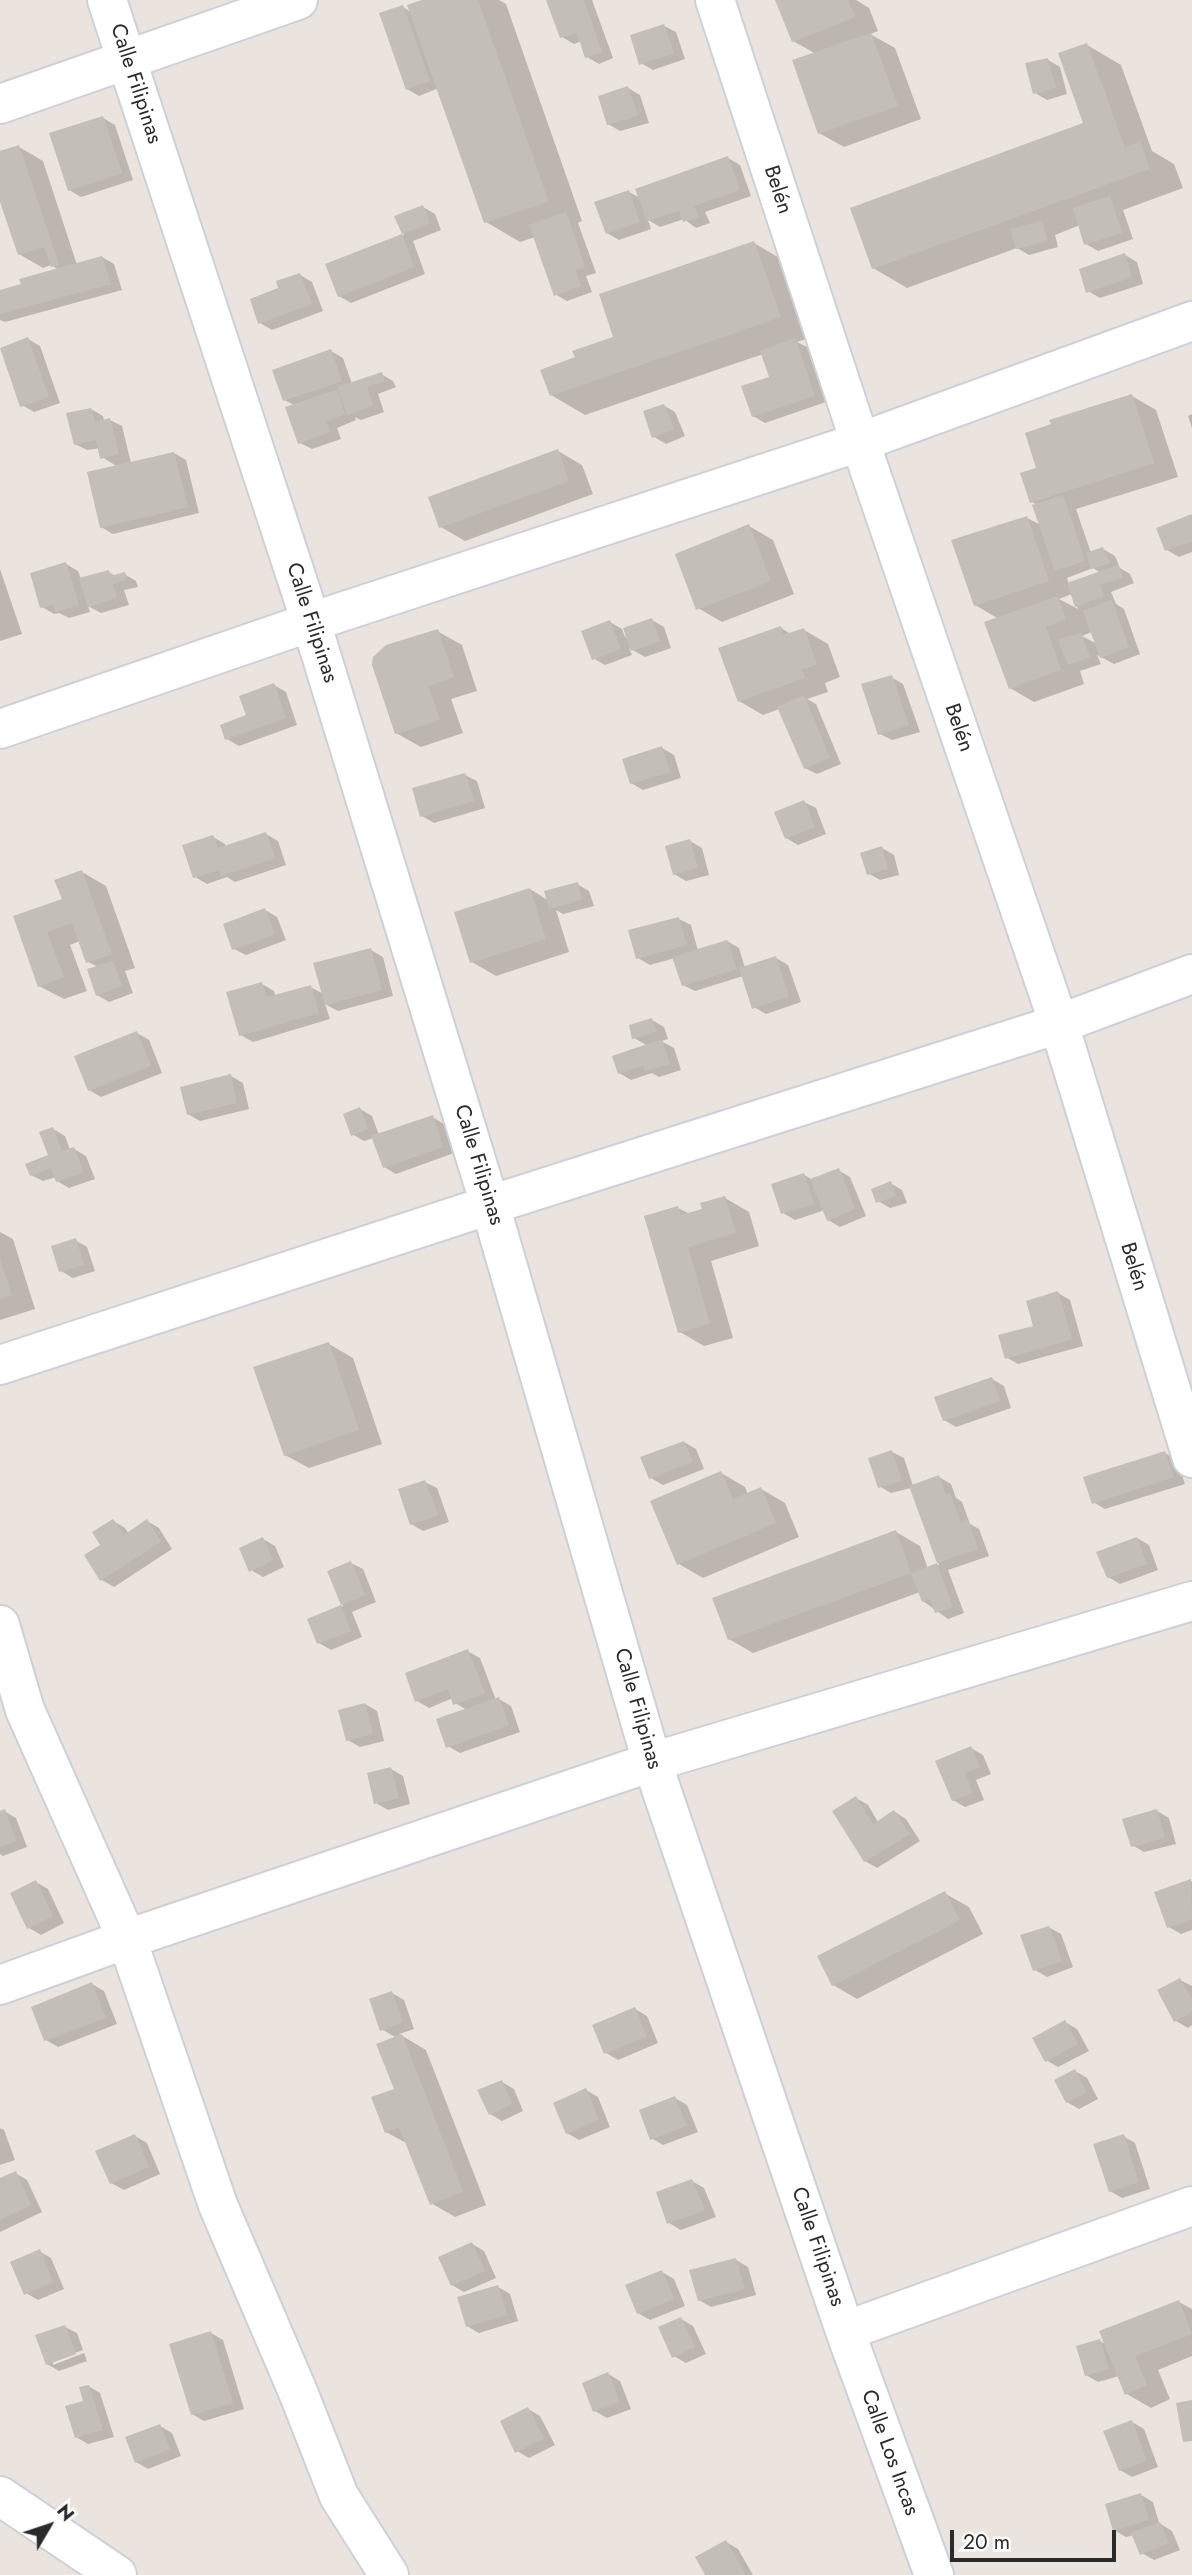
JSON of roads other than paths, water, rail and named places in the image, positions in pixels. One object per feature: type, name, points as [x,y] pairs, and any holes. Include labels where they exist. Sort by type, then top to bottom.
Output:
[{"type":"street","name":"Calle Filipinas","points":[[107,0],[311,622],[490,1205],[652,1762],[845,2331]]},
{"type":"street","points":[[0,104],[298,0]]},
{"type":"street","name":"Belén","points":[[715,0],[860,442],[1059,1024],[1192,1458]]},
{"type":"street","points":[[0,729],[311,622],[860,442],[1192,321]]},
{"type":"street","points":[[0,1366],[490,1205],[1059,1024],[1192,974]]},
{"type":"street","points":[[0,1984],[652,1762],[1192,1601]]},
{"type":"street","points":[[0,1625],[24,1710],[127,1939],[218,2206],[298,2392],[339,2496],[389,2575]]},
{"type":"street","points":[[845,2331],[1192,2206]]},
{"type":"street","name":"Calle Los Incas","points":[[845,2331],[934,2575]]},
{"type":"street","points":[[0,2496],[117,2575]]}]
